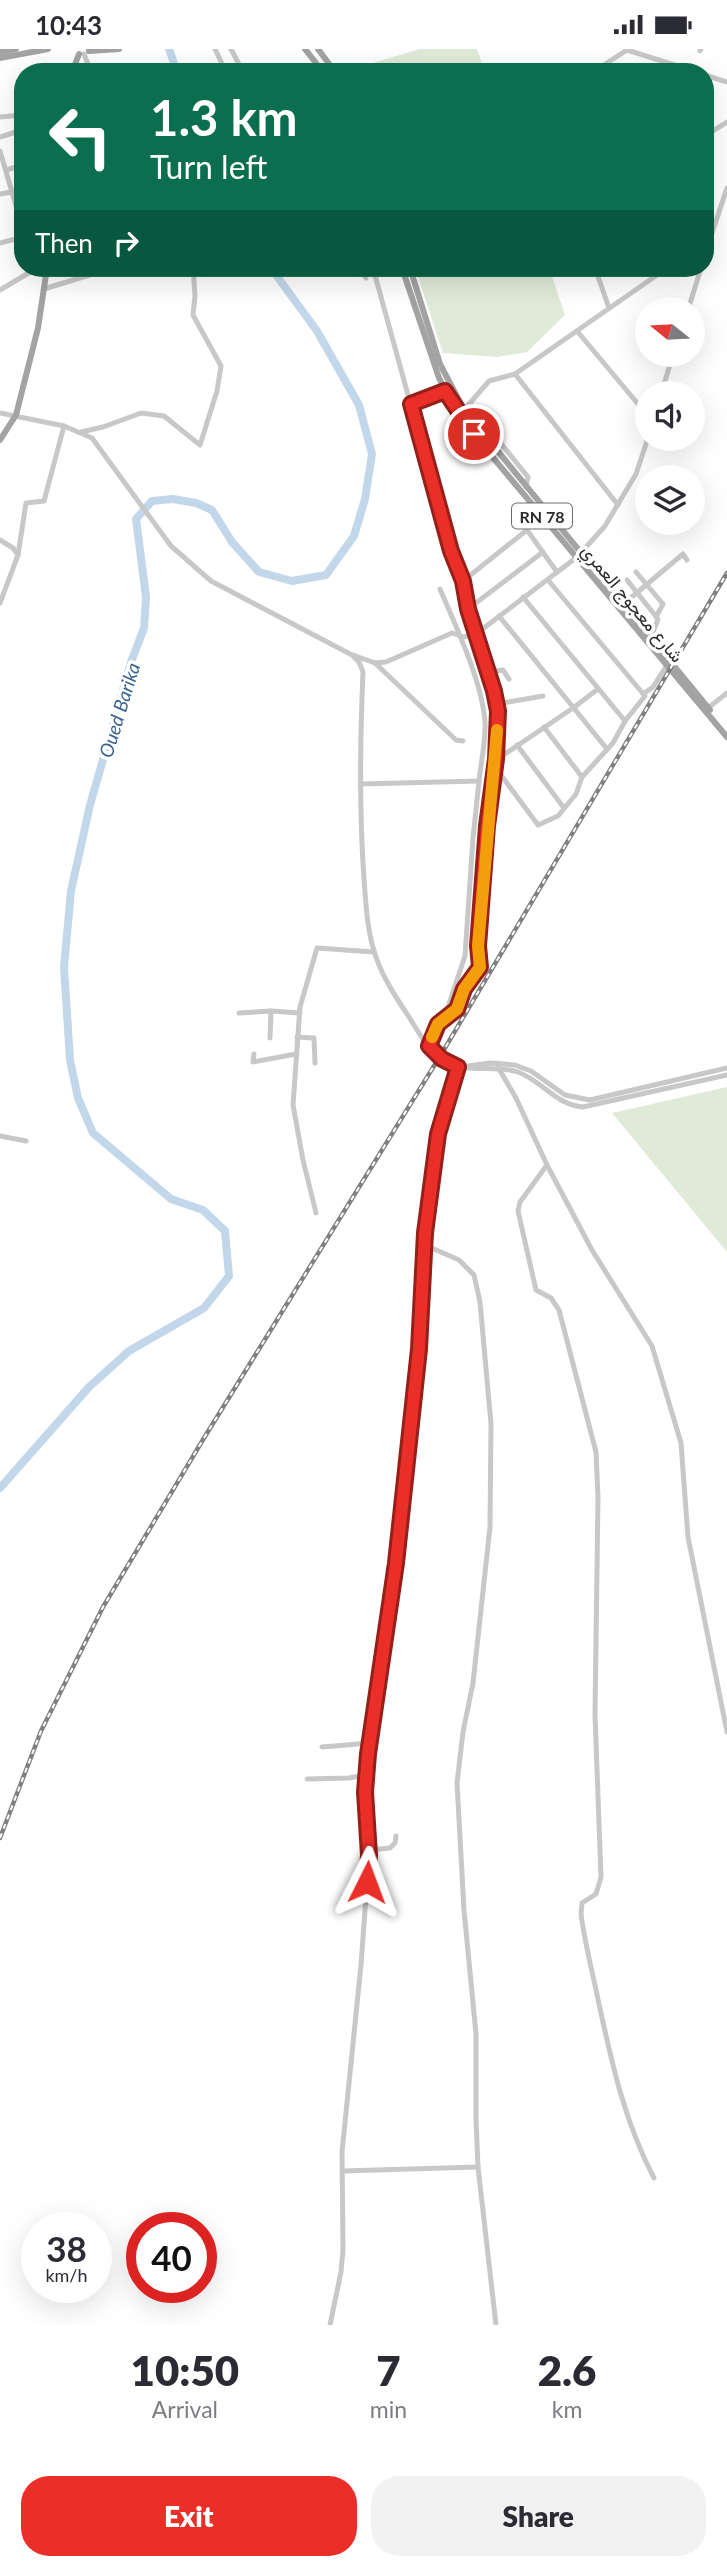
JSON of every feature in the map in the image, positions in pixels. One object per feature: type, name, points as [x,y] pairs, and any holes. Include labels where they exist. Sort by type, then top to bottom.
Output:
[{"type":"main road","points":[[0,52],[16,49]]},
{"type":"main road","points":[[0,58],[48,49]]},
{"type":"main road","points":[[83,51],[120,49]]},
{"type":"main road","points":[[305,49],[316,63]]},
{"type":"main road","points":[[0,440],[16,415],[38,328],[46,277]]},
{"type":"main road","name":"شارع معجوج العمري","points":[[405,277],[433,365],[455,408],[485,448],[652,635],[727,731]]},
{"type":"main road","name":"شارع معجوج العمري","points":[[413,277],[440,364],[464,410],[727,737]]},
{"type":"street","points":[[607,63],[627,50],[667,63]]},
{"type":"street","points":[[0,151],[14,199]]},
{"type":"street","points":[[6,170],[14,168]]},
{"type":"street","points":[[714,223],[727,188]]},
{"type":"street","points":[[0,194],[12,192]]},
{"type":"street","points":[[0,290],[21,277]]},
{"type":"street","points":[[44,289],[83,277]]},
{"type":"street","points":[[81,432],[103,428],[141,413],[164,416],[200,445],[217,391],[221,366],[193,315],[194,277]]},
{"type":"street","points":[[376,277],[451,551],[463,581],[468,609],[497,704],[495,763],[478,946],[480,967],[464,989],[457,1009],[438,1024],[429,1046]]},
{"type":"street","points":[[598,277],[610,308]]},
{"type":"street","points":[[464,410],[489,381],[515,374],[654,277]]},
{"type":"street","points":[[692,297],[698,277]]},
{"type":"street","points":[[577,331],[635,400]]},
{"type":"street","points":[[515,374],[618,505]]},
{"type":"street","points":[[411,404],[445,391]]},
{"type":"street","points":[[469,404],[528,477],[526,487]]},
{"type":"street","points":[[0,413],[64,426],[92,438],[171,546],[211,581],[352,655],[375,663],[456,740],[463,741]]},
{"type":"street","points":[[0,603],[18,555],[26,503],[44,501],[64,426]]},
{"type":"street","points":[[375,663],[386,662],[452,633],[461,636],[475,634],[548,580],[579,555],[605,526],[636,474],[644,451]]},
{"type":"street","points":[[463,581],[527,530],[557,572]]},
{"type":"street","points":[[0,540],[13,548],[18,555]]},
{"type":"street","points":[[468,609],[543,552]]},
{"type":"street","points":[[652,635],[627,601],[683,554],[687,560]]},
{"type":"street","points":[[636,572],[663,604],[656,617]]},
{"type":"street","points":[[495,763],[538,825],[558,816],[576,794],[582,777],[607,749],[645,696],[548,580]]},
{"type":"street","points":[[627,580],[658,619],[652,635]]},
{"type":"street","points":[[440,589],[461,636],[481,701],[485,724],[472,838],[465,956],[443,1020]]},
{"type":"street","points":[[523,597],[625,721]]},
{"type":"street","points":[[499,616],[607,749]]},
{"type":"street","points":[[352,655],[363,672],[360,784],[365,884],[374,952],[400,1003],[429,1046],[442,1059],[460,1067],[521,1066],[565,1095],[590,1100],[727,1068]]},
{"type":"street","points":[[643,694],[653,687],[667,665]]},
{"type":"street","points":[[488,672],[503,670],[509,679]]},
{"type":"street","points":[[495,763],[597,689]]},
{"type":"street","points":[[708,708],[727,693]]},
{"type":"street","points":[[497,704],[542,696]]},
{"type":"street","points":[[544,727],[582,777]]},
{"type":"street","points":[[517,745],[564,808]]},
{"type":"street","points":[[360,784],[479,781]]},
{"type":"street","points":[[316,1213],[293,1105],[300,1013],[317,948],[374,952]]},
{"type":"street","points":[[270,1038],[271,1011]]},
{"type":"street","points":[[239,1013],[300,1013]]},
{"type":"street","points":[[297,1037],[314,1038],[315,1063]]},
{"type":"street","points":[[254,1053],[253,1062],[296,1054]]},
{"type":"street","points":[[498,1066],[523,1074],[562,1101],[583,1107],[727,1075]]},
{"type":"street","points":[[498,1066],[609,1281],[652,1346],[661,1372],[681,1443],[688,1537],[727,1732]]},
{"type":"street","points":[[330,2325],[343,2250],[344,2126],[361,1965],[369,1850],[366,1775],[396,1563],[419,1349],[425,1245],[438,1134],[460,1067]]},
{"type":"street","points":[[0,1136],[26,1141]]},
{"type":"street","points":[[547,1165],[520,1202],[519,1218],[536,1290],[551,1298],[559,1310],[596,1452],[598,1486],[595,1715],[601,1877],[596,1894],[582,1903],[581,1915],[622,2104],[654,2178]]},
{"type":"street","points":[[425,1245],[467,1266],[477,1284],[491,1424],[490,1527],[473,1683],[461,1741],[457,1783],[464,1910],[477,2034],[475,2119],[478,2167],[496,2325]]},
{"type":"street","points":[[322,1748],[370,1743]]},
{"type":"street","points":[[307,1779],[366,1775]]},
{"type":"street","points":[[369,1850],[390,1848],[395,1843],[396,1836]]},
{"type":"street","points":[[342,2171],[478,2167]]},
{"type":"green space","points":[[420,49],[477,49],[482,63],[373,63]]},
{"type":"green space","points":[[418,277],[552,277],[565,315],[527,352],[497,357],[443,353]]},
{"type":"green space","points":[[727,1087],[727,1252],[612,1113]]},
{"type":"waterway","name":"Oued Barika","points":[[169,49],[174,63]]},
{"type":"waterway","name":"Oued Barika","points":[[0,1488],[89,1387],[129,1351],[204,1308],[229,1276],[225,1231],[203,1210],[171,1199],[93,1133],[78,1098],[70,1060],[64,967],[71,891],[90,805],[131,662],[144,628],[146,597],[136,519],[152,501],[173,499],[196,503],[212,510],[232,542],[259,572],[292,581],[326,575],[354,536],[365,499],[372,454],[359,405],[317,331],[278,277]]},
{"type":"railway","points":[[0,1838],[41,1731],[103,1607],[442,1053],[727,573]]},
{"type":"slow traffic","points":[[432,1037],[438,1024],[457,1009],[464,989],[480,967],[478,946],[485,847],[497,730]]},
{"type":"route","points":[[367,1882],[369,1855],[365,1792],[368,1754],[396,1563],[419,1349],[425,1233],[438,1134],[458,1067],[442,1059],[429,1046],[438,1024],[457,1009],[464,989],[480,967],[478,946],[498,711],[411,404],[445,391],[474,434]]}]
